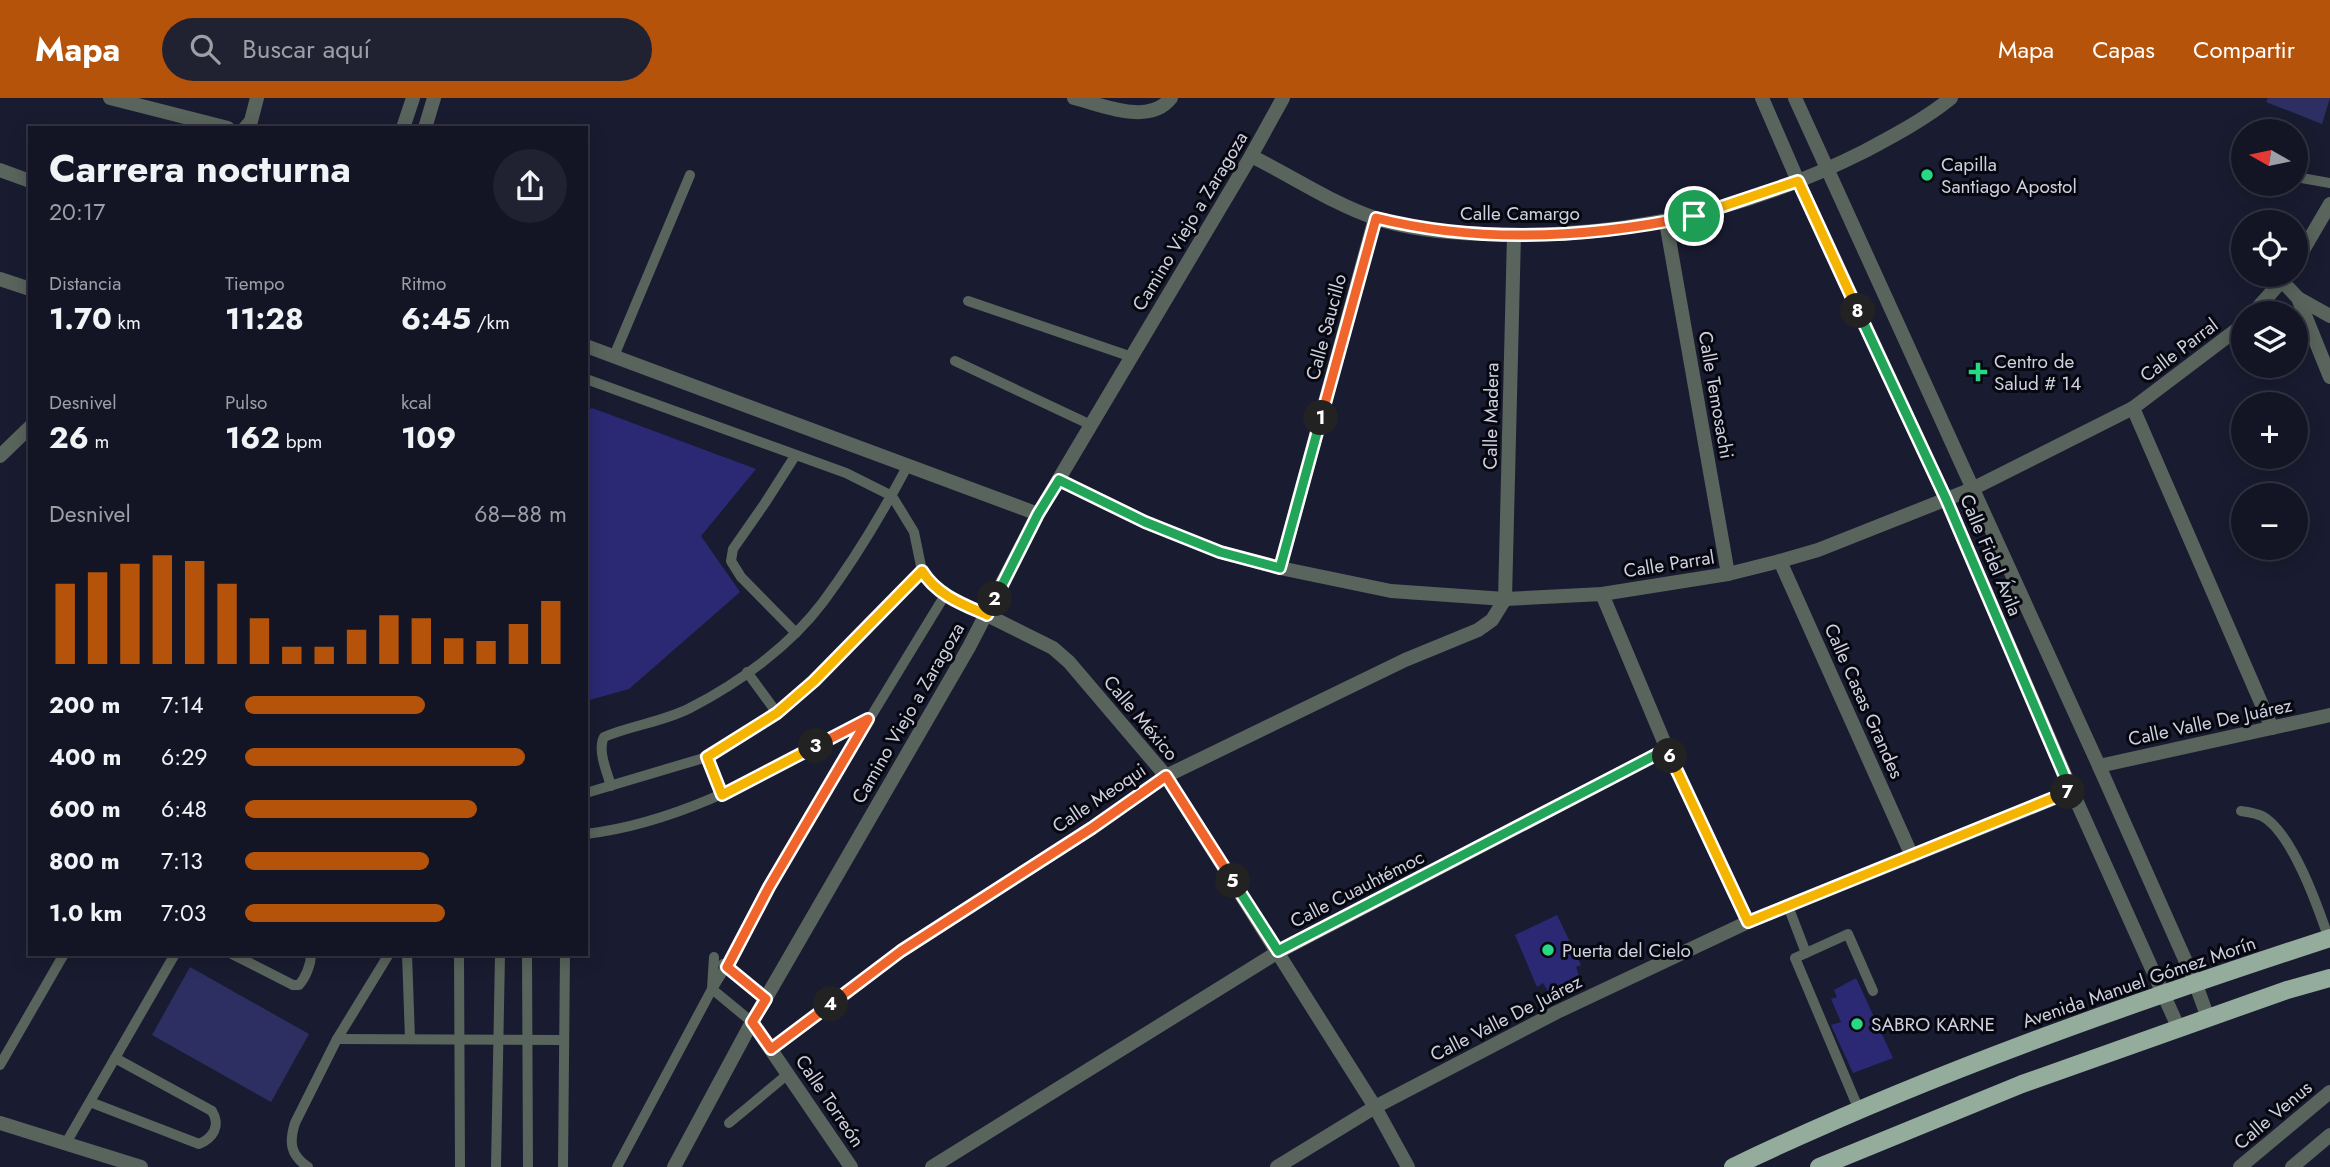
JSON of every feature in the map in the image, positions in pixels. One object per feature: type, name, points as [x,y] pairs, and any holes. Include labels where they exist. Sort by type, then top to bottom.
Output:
[{"type":"main road","name":"Avenida Manuel Gómez Morín","points":[[1732,1167],[1813,1128],[2009,1050],[2195,982],[2329,939]]},
{"type":"main road","points":[[1819,1167],[2022,1084],[2287,990],[2330,978]]},
{"type":"street","points":[[110,98],[220,126]]},
{"type":"street","points":[[247,126],[251,121],[257,98]]},
{"type":"street","points":[[404,126],[413,98]]},
{"type":"street","points":[[426,126],[434,98]]},
{"type":"street","points":[[1074,98],[1137,112],[1159,109],[1171,98]]},
{"type":"street","name":"Camino Viejo a Zaragoza","points":[[674,1167],[752,1022],[987,615],[1038,514],[1283,98]]},
{"type":"street","name":"Calle Fidel Ávila","points":[[1762,98],[1946,499],[2071,791],[2179,1029]]},
{"type":"street","name":"Calle Fidel Ávila","points":[[1795,98],[2099,766],[2195,982],[2208,1018]]},
{"type":"street","points":[[1828,169],[1896,135],[1951,98]]},
{"type":"street","name":"Calle Camargo","points":[[1251,156],[1376,218],[1416,228],[1514,235],[1598,232],[1666,222],[1737,203],[1828,169]]},
{"type":"street","points":[[0,170],[28,180]]},
{"type":"street","points":[[2308,242],[2330,204]]},
{"type":"street","name":"Calle Saucillo","points":[[1280,568],[1376,218]]},
{"type":"street","name":"Calle Temosachi","points":[[1666,222],[1728,574]]},
{"type":"street","name":"Calle Madera","points":[[1505,598],[1514,235]]},
{"type":"street","points":[[0,279],[28,288]]},
{"type":"street","points":[[2264,301],[2276,287]]},
{"type":"street","points":[[2290,287],[2298,298],[2330,377]]},
{"type":"street","points":[[2298,298],[2330,316]]},
{"type":"street","name":"Calle Parral","points":[[1059,480],[1145,522],[1208,547],[1280,568],[1391,591],[1505,598],[1602,594],[1728,574],[1780,561],[1818,550],[1972,489],[2133,408],[2231,334]]},
{"type":"street","points":[[588,347],[1038,514]]},
{"type":"street","points":[[2133,408],[2272,728]]},
{"type":"street","points":[[0,456],[7,440],[28,428]]},
{"type":"street","name":"Calle Casas Grandes","points":[[1780,561],[1912,856]]},
{"type":"street","points":[[1602,594],[1667,749],[1748,922]]},
{"type":"street","name":"Calle Meoqui","points":[[771,1049],[901,951],[1092,828],[1166,776],[1405,660],[1478,630],[1492,620],[1505,598]]},
{"type":"street","name":"Calle México","points":[[987,615],[1044,643],[1069,662],[1166,776],[1375,1107],[1408,1167]]},
{"type":"street","name":"Calle Valle De Juárez","points":[[2099,766],[2330,715]]},
{"type":"street","name":"Calle Cuauhtémoc","points":[[932,1167],[1278,951],[1667,749]]},
{"type":"street","name":"Calle Valle De Juárez","points":[[1277,1167],[1375,1107],[1557,1012],[1748,922],[2071,791]]},
{"type":"street","name":"Calle Torreón","points":[[752,1022],[851,1167]]},
{"type":"street","name":"Calle Venus","points":[[2240,1167],[2330,1092]]},
{"type":"street","points":[[0,1123],[141,1167]]},
{"type":"street","points":[[2292,1167],[2330,1135]]},
{"type":"lane","points":[[614,356],[690,175]]},
{"type":"lane","points":[[2308,179],[2330,183]]},
{"type":"lane","points":[[968,301],[1132,357]]},
{"type":"lane","points":[[955,362],[1091,425]]},
{"type":"lane","points":[[588,380],[846,473],[892,496],[914,532],[922,571],[928,581],[945,595],[987,615]]},
{"type":"lane","points":[[795,456],[731,554],[734,569],[741,578],[796,632]]},
{"type":"lane","points":[[611,786],[602,751],[601,743],[604,737],[667,719],[691,708],[747,672],[796,632],[823,603],[892,496],[908,465]]},
{"type":"lane","points":[[588,792],[707,757],[777,713],[814,681],[922,571]]},
{"type":"lane","points":[[617,1167],[769,887],[945,595]]},
{"type":"lane","points":[[747,672],[777,713]]},
{"type":"lane","points":[[588,834],[615,831],[667,817],[722,795],[868,719]]},
{"type":"lane","points":[[707,757],[722,795]]},
{"type":"lane","points":[[2241,811],[2261,815],[2285,837],[2317,905],[2329,939]]},
{"type":"lane","points":[[1788,906],[1806,953]]},
{"type":"lane","points":[[1858,1110],[1796,958],[1848,934],[1873,991]]},
{"type":"lane","points":[[0,1065],[63,956]]},
{"type":"lane","points":[[66,1143],[174,956]]},
{"type":"lane","points":[[236,956],[293,985],[302,982],[311,956]]},
{"type":"lane","points":[[308,1167],[291,1149],[292,1133],[337,1039],[388,956]]},
{"type":"lane","points":[[407,956],[410,1039]]},
{"type":"lane","points":[[460,956],[460,1167]]},
{"type":"lane","points":[[496,1167],[500,956]]},
{"type":"lane","points":[[527,956],[528,1167]]},
{"type":"lane","points":[[563,1167],[565,956]]},
{"type":"lane","points":[[712,989],[714,957],[766,999]]},
{"type":"lane","points":[[712,989],[752,1022]]},
{"type":"lane","points":[[337,1039],[563,1040]]},
{"type":"lane","points":[[90,1101],[199,1144],[208,1140],[216,1127],[212,1111],[115,1058]]},
{"type":"lane","points":[[729,1123],[789,1074]]},
{"type":"shaded area","points":[[2268,98],[2330,98],[2322,124],[2266,102]]},
{"type":"shaded area","points":[[190,967],[309,1034],[271,1102],[152,1035]]},
{"type":"building","points":[[592,408],[756,469],[701,536],[740,592],[629,689],[588,700],[588,410]]},
{"type":"building","name":"Puerta del Cielo","points":[[1557,915],[1581,965],[1576,967],[1580,979],[1549,993],[1543,983],[1537,987],[1515,935]]},
{"type":"building","name":"SABRO KARNE","points":[[1856,978],[1893,1058],[1853,1073],[1831,1025],[1841,1022],[1831,999],[1837,997],[1834,990]]},
{"type":"place","name":"Capilla Santiago Apostol","points":[[1927,175]]},
{"type":"place","name":"Centro de Salud # 14","points":[[1978,372]]},
{"type":"place","name":"Puerta del Cielo","points":[[1548,950]]},
{"type":"place","name":"SABRO KARNE","points":[[1857,1024]]},
{"type":"route","points":[[1798,181],[1946,499],[2071,791],[1748,922],[1667,749],[1278,951],[1166,776],[1092,828],[901,951],[771,1049],[752,1022],[766,999],[727,967],[769,887],[868,719],[722,795],[707,757],[777,713],[814,681],[922,571],[936,589],[987,615],[1038,514],[1059,480],[1145,522],[1220,552],[1280,568],[1376,218],[1416,228],[1514,235],[1598,232],[1694,216],[1798,181]]}]
